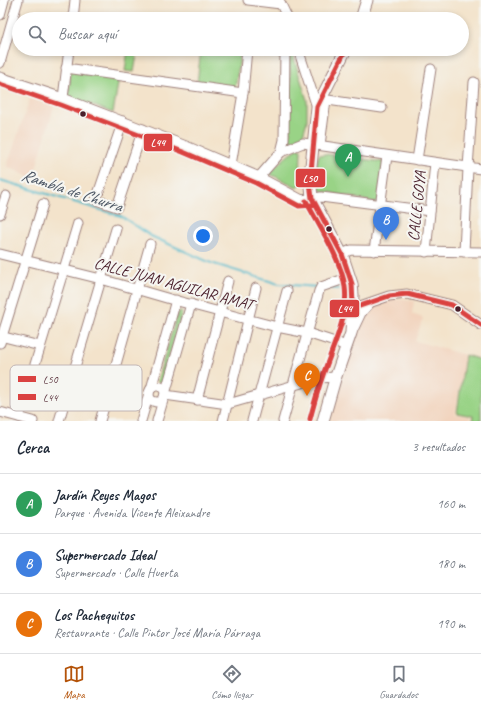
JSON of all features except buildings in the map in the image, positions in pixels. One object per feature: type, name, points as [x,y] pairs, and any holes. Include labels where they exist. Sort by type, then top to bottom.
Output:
[{"type":"main road","points":[[363,12],[367,0]]},
{"type":"main road","points":[[323,421],[332,377],[351,333],[353,309],[351,280],[342,254],[312,198],[310,183],[317,145],[321,102],[343,56]]},
{"type":"main road","points":[[317,421],[353,309]]},
{"type":"street","points":[[0,15],[4,0]]},
{"type":"street","points":[[15,12],[18,0]]},
{"type":"street","points":[[74,12],[75,0]]},
{"type":"street","points":[[248,0],[280,2],[284,12]]},
{"type":"street","points":[[0,63],[12,21]]},
{"type":"street","points":[[63,98],[68,56]]},
{"type":"street","points":[[232,165],[246,56]]},
{"type":"street","points":[[281,152],[284,140],[285,56]]},
{"type":"street","points":[[301,56],[321,102],[382,108]]},
{"type":"street","points":[[66,68],[242,93]]},
{"type":"street","points":[[417,160],[431,69]]},
{"type":"street","points":[[0,77],[63,98],[232,165],[259,177],[302,200],[321,197],[430,211]]},
{"type":"street","points":[[464,252],[474,82]]},
{"type":"street","points":[[123,121],[96,200],[117,207],[143,129]]},
{"type":"street","points":[[259,177],[281,152],[303,143],[481,169]]},
{"type":"street","points":[[374,251],[387,156]]},
{"type":"street","name":"CALLE GOYA","points":[[426,252],[435,163]]},
{"type":"street","points":[[0,214],[6,196]]},
{"type":"street","points":[[40,346],[1,339],[43,204]]},
{"type":"street","points":[[34,365],[78,223]]},
{"type":"street","points":[[76,365],[116,229]]},
{"type":"street","points":[[115,365],[150,244]]},
{"type":"street","points":[[342,254],[351,250],[481,252]]},
{"type":"street","name":"CALLE JUAN AGUILAR AMAT","points":[[0,254],[101,279],[136,290],[277,327],[307,333],[341,344]]},
{"type":"street","points":[[283,421],[319,291],[321,287],[351,280]]},
{"type":"street","points":[[197,400],[228,281]]},
{"type":"street","points":[[223,421],[256,288]]},
{"type":"street","points":[[252,421],[286,291]]},
{"type":"street","points":[[353,309],[389,296],[407,294],[452,305],[481,325]]},
{"type":"street","points":[[141,421],[176,300]]},
{"type":"street","points":[[351,333],[361,313],[370,302]]},
{"type":"street","points":[[157,421],[191,304]]},
{"type":"street","points":[[164,395],[228,404],[318,378],[332,377]]},
{"type":"street","points":[[150,391],[155,386],[159,387],[163,390],[164,395]]},
{"type":"street","points":[[19,417],[21,411]]},
{"type":"street","points":[[59,421],[62,411]]},
{"type":"street","points":[[100,421],[103,411]]},
{"type":"street","points":[[0,412],[33,421]]},
{"type":"shaded area","points":[[30,99],[54,106],[33,179],[7,166]]},
{"type":"shaded area","points":[[392,299],[414,301],[412,314],[423,318],[415,341],[465,355],[455,414],[470,417],[469,421],[330,421],[361,317],[376,301]]},
{"type":"green space","points":[[127,56],[137,56],[134,72],[125,71]]},
{"type":"green space","points":[[200,56],[240,56],[235,89],[197,83]]},
{"type":"green space","points":[[289,56],[293,56],[307,100],[307,121],[303,135],[290,142]]},
{"type":"green space","points":[[71,71],[119,78],[113,113],[68,96]]},
{"type":"green space","points":[[297,149],[300,149],[301,151],[300,184],[297,187],[270,174],[282,160]]},
{"type":"green space","points":[[324,154],[383,162],[378,203],[314,189],[316,165],[319,155]]},
{"type":"green space","points":[[178,312],[182,313],[162,381],[159,383],[157,381]]},
{"type":"green space","points":[[465,355],[481,360],[481,421],[472,421],[473,416],[457,413]]},
{"type":"waterway","name":"Rambla de Churra","points":[[0,180],[121,216],[151,236],[211,263],[279,284],[318,287]]},
{"type":"waterway","name":"Rambla de Churra","points":[[329,288],[339,289]]},
{"type":"transit line","name":"L50","points":[[342,56],[317,107],[310,183],[312,198],[342,254],[352,284],[353,305]]},
{"type":"transit line","name":"L44","points":[[0,84],[61,105],[183,152],[256,183],[299,206],[313,205]]},
{"type":"transit line","name":"L44","points":[[306,201],[339,265],[343,276],[346,298],[345,309],[339,332],[321,380],[310,419]]},
{"type":"transit line","name":"L50","points":[[353,305],[360,306],[389,296],[407,294],[452,305],[481,325]]},
{"type":"place","name":"Jardín Reyes Magos","points":[[348,177]]},
{"type":"place","name":"Supermercado Ideal","points":[[386,240]]},
{"type":"place","name":"Los Pachequitos","points":[[307,396]]}]
